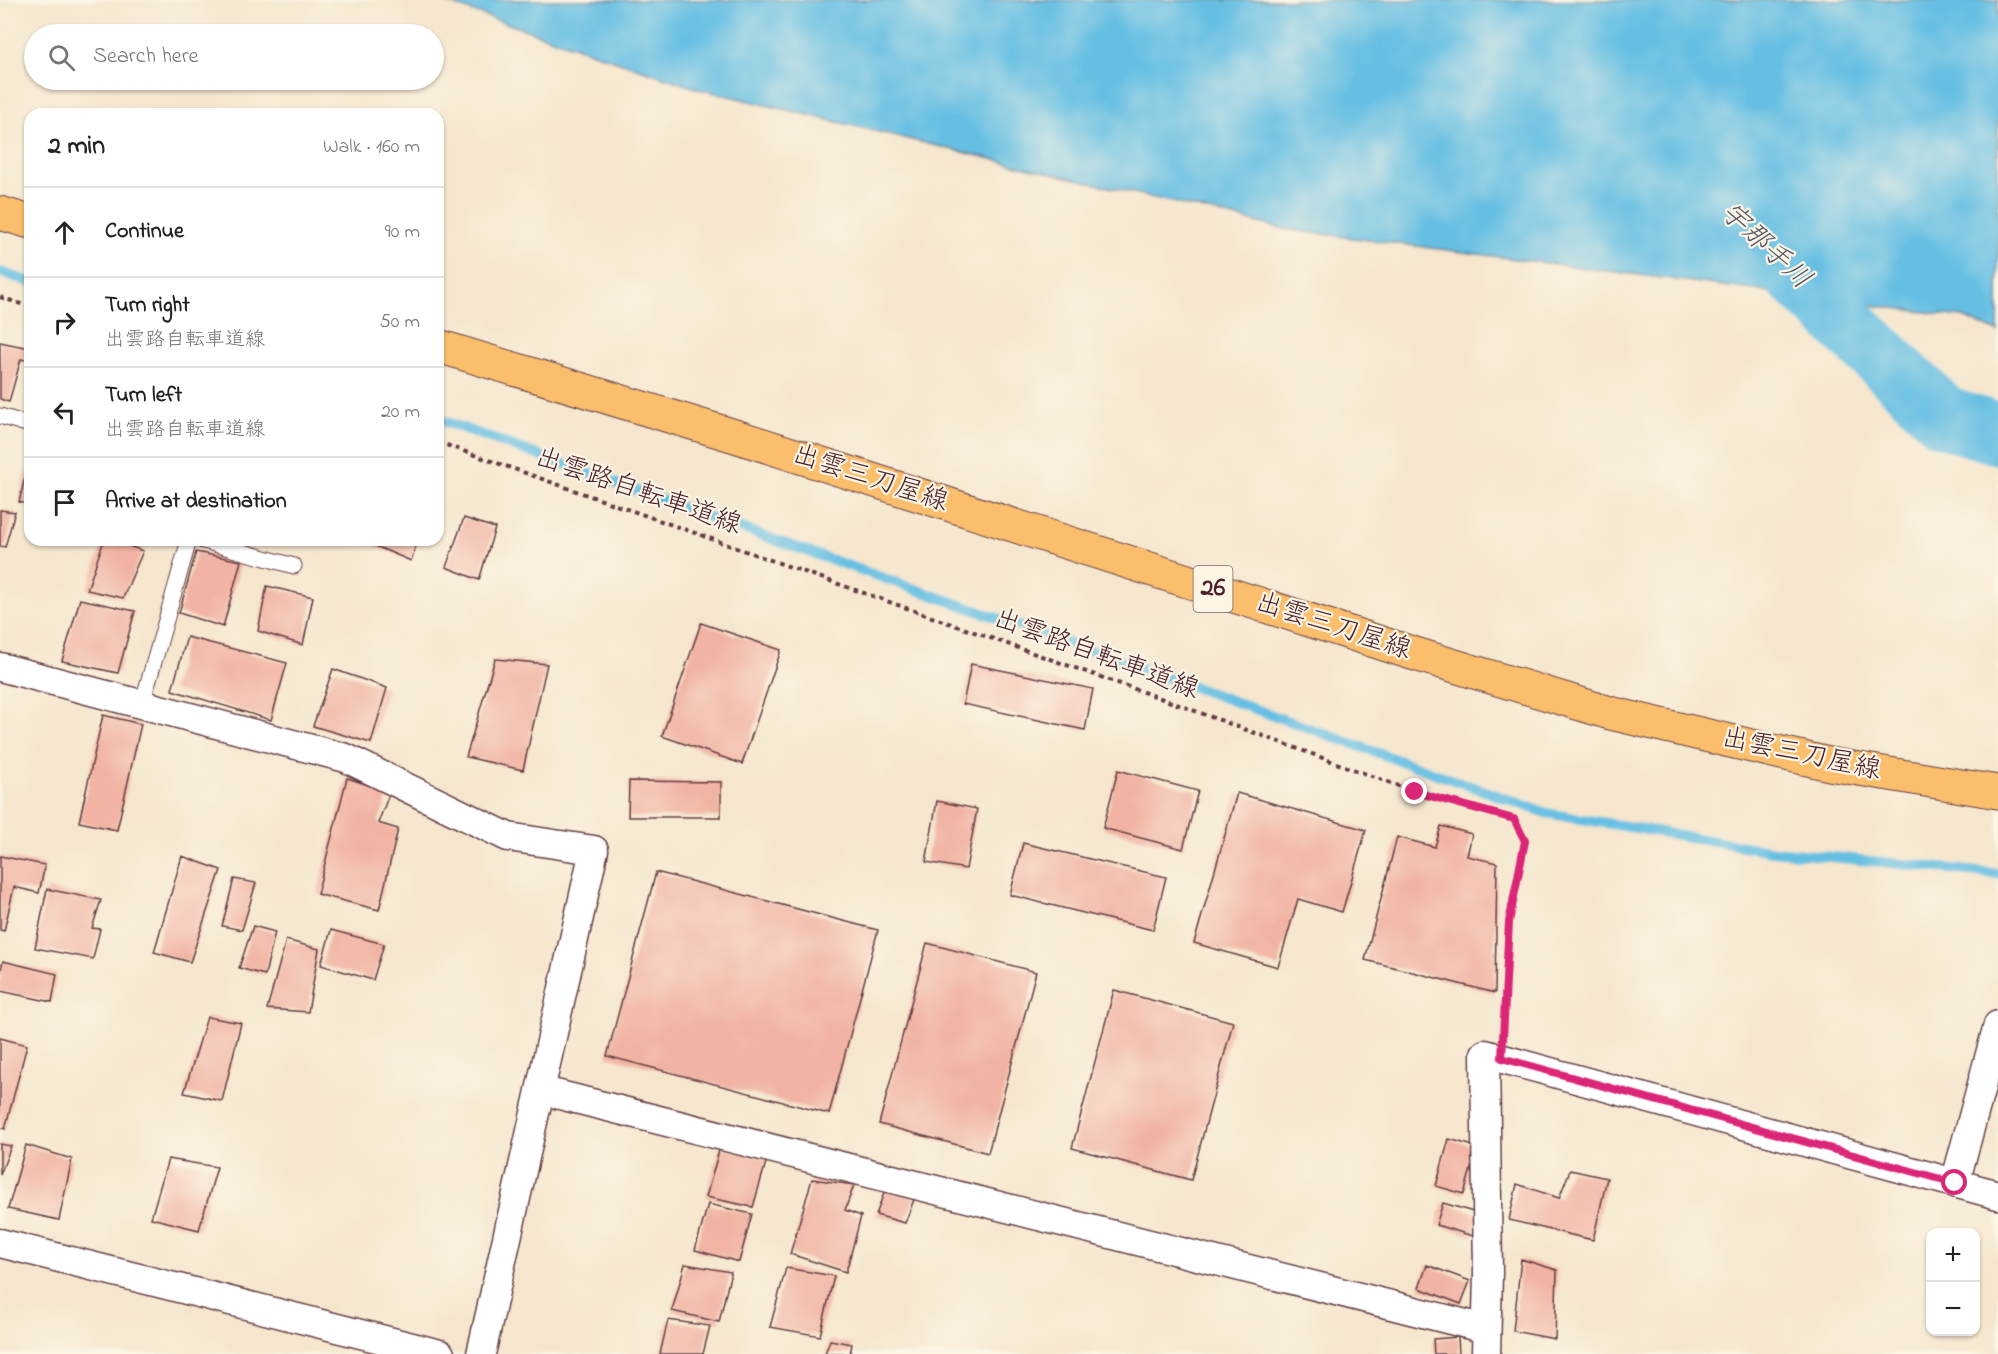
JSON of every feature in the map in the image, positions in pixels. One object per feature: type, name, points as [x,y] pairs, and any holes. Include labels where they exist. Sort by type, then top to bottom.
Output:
[{"type":"main road","points":[[0,213],[24,220]]},
{"type":"main road","name":"出雲三刀屋線","points":[[444,348],[724,432],[1401,649],[1610,713],[1829,764],[1998,792]]},
{"type":"street","points":[[0,668],[345,758],[508,837],[594,850],[481,1354]]},
{"type":"street","points":[[1955,1183],[1998,1025]]},
{"type":"street","points":[[540,1090],[1486,1342],[1488,1274],[1485,1054],[1998,1195]]},
{"type":"street","points":[[0,1243],[440,1354]]},
{"type":"lane","points":[[0,416],[24,423]]},
{"type":"lane","points":[[142,704],[187,546]]},
{"type":"lane","points":[[222,546],[294,566]]},
{"type":"path","points":[[0,297],[24,305]]},
{"type":"path","name":"出雲路自転車道線","points":[[444,444],[1126,686],[1415,792],[1514,819],[1525,841],[1509,922],[1502,1058]]},
{"type":"water","points":[[439,0],[1998,0],[1998,332],[1963,317],[1284,229],[695,88]]},
{"type":"building","points":[[0,342],[24,347],[24,360],[21,359],[9,402],[0,399]]},
{"type":"building","points":[[24,482],[24,503],[19,502]]},
{"type":"building","points":[[0,510],[15,512],[5,547],[0,546]]},
{"type":"building","points":[[464,518],[495,528],[479,580],[446,567]]},
{"type":"building","points":[[102,546],[129,546],[143,551],[123,598],[87,590]]},
{"type":"building","points":[[375,546],[416,546],[411,561]]},
{"type":"building","points":[[196,552],[241,561],[223,627],[179,613]]},
{"type":"building","points":[[267,586],[313,597],[303,645],[258,631]]},
{"type":"building","points":[[80,599],[135,611],[118,673],[62,661]]},
{"type":"building","points":[[701,623],[781,650],[742,764],[662,736]]},
{"type":"building","points":[[187,637],[287,663],[271,720],[172,690]]},
{"type":"building","points":[[495,659],[547,664],[523,770],[466,757]]},
{"type":"building","points":[[971,664],[1093,689],[1085,730],[963,704]]},
{"type":"building","points":[[333,669],[387,688],[371,743],[313,726]]},
{"type":"building","points":[[103,715],[141,724],[117,830],[79,822]]},
{"type":"building","points":[[1118,770],[1198,791],[1183,849],[1103,828]]},
{"type":"building","points":[[347,778],[390,792],[378,823],[398,829],[379,910],[317,894]]},
{"type":"building","points":[[629,781],[721,782],[721,817],[628,817]]},
{"type":"building","points":[[1237,793],[1366,830],[1342,912],[1298,899],[1278,967],[1194,943]]},
{"type":"building","points":[[937,801],[977,809],[966,869],[926,862]]},
{"type":"building","points":[[1441,826],[1472,834],[1467,856],[1497,863],[1495,993],[1365,960],[1397,837],[1435,847]]},
{"type":"building","points":[[1023,843],[1166,877],[1153,930],[1010,895]]},
{"type":"building","points":[[0,856],[45,865],[39,893],[14,887],[4,931],[0,930]]},
{"type":"building","points":[[182,856],[221,870],[190,962],[154,952]]},
{"type":"building","points":[[656,872],[878,930],[829,1114],[607,1056]]},
{"type":"building","points":[[234,879],[256,883],[242,930],[222,926]]},
{"type":"building","points":[[47,889],[101,900],[92,928],[100,929],[93,959],[35,948]]},
{"type":"building","points":[[253,926],[275,932],[265,975],[239,968]]},
{"type":"building","points":[[331,930],[384,944],[373,980],[321,965]]},
{"type":"building","points":[[286,940],[319,949],[308,1012],[267,1009]]},
{"type":"building","points":[[927,943],[1036,972],[988,1153],[879,1124]]},
{"type":"building","points":[[3,961],[57,974],[52,1002],[0,991]]},
{"type":"building","points":[[1114,990],[1233,1022],[1191,1180],[1072,1148]]},
{"type":"building","points":[[207,1017],[241,1023],[222,1101],[184,1093]]},
{"type":"building","points":[[0,1038],[27,1045],[5,1129],[0,1128]]},
{"type":"building","points":[[1449,1139],[1477,1147],[1464,1194],[1436,1186]]},
{"type":"building","points":[[0,1144],[11,1146],[0,1175]]},
{"type":"building","points":[[26,1145],[72,1159],[59,1220],[8,1209]]},
{"type":"building","points":[[720,1147],[767,1159],[753,1207],[706,1197]]},
{"type":"building","points":[[168,1159],[217,1167],[199,1230],[151,1218]]},
{"type":"building","points":[[1570,1170],[1607,1178],[1593,1240],[1509,1220],[1517,1184],[1559,1198]]},
{"type":"building","points":[[812,1179],[854,1185],[845,1210],[861,1216],[846,1272],[790,1254]]},
{"type":"building","points":[[885,1190],[915,1197],[905,1223],[876,1215]]},
{"type":"building","points":[[1443,1203],[1480,1214],[1473,1236],[1436,1225]]},
{"type":"building","points":[[708,1204],[752,1214],[739,1262],[695,1250]]},
{"type":"building","points":[[1521,1259],[1557,1270],[1555,1339],[1513,1331]]},
{"type":"building","points":[[685,1264],[731,1272],[719,1322],[672,1311]]},
{"type":"building","points":[[1427,1265],[1470,1281],[1461,1304],[1419,1288]]},
{"type":"building","points":[[786,1268],[834,1276],[820,1336],[770,1327]]},
{"type":"building","points":[[668,1320],[710,1326],[703,1354],[660,1354]]},
{"type":"building","points":[[1458,1337],[1459,1354],[1434,1354],[1433,1339]]},
{"type":"building","points":[[830,1340],[852,1344],[850,1354],[825,1354]]},
{"type":"waterway","name":"宇那手川","points":[[1757,239],[1944,417],[1998,434]]},
{"type":"waterway","points":[[0,272],[24,280]]},
{"type":"waterway","points":[[444,421],[1546,813],[1773,851],[1998,874]]},
{"type":"route","points":[[1415,792],[1514,819],[1525,841],[1509,922],[1502,1058],[1955,1183]]}]
